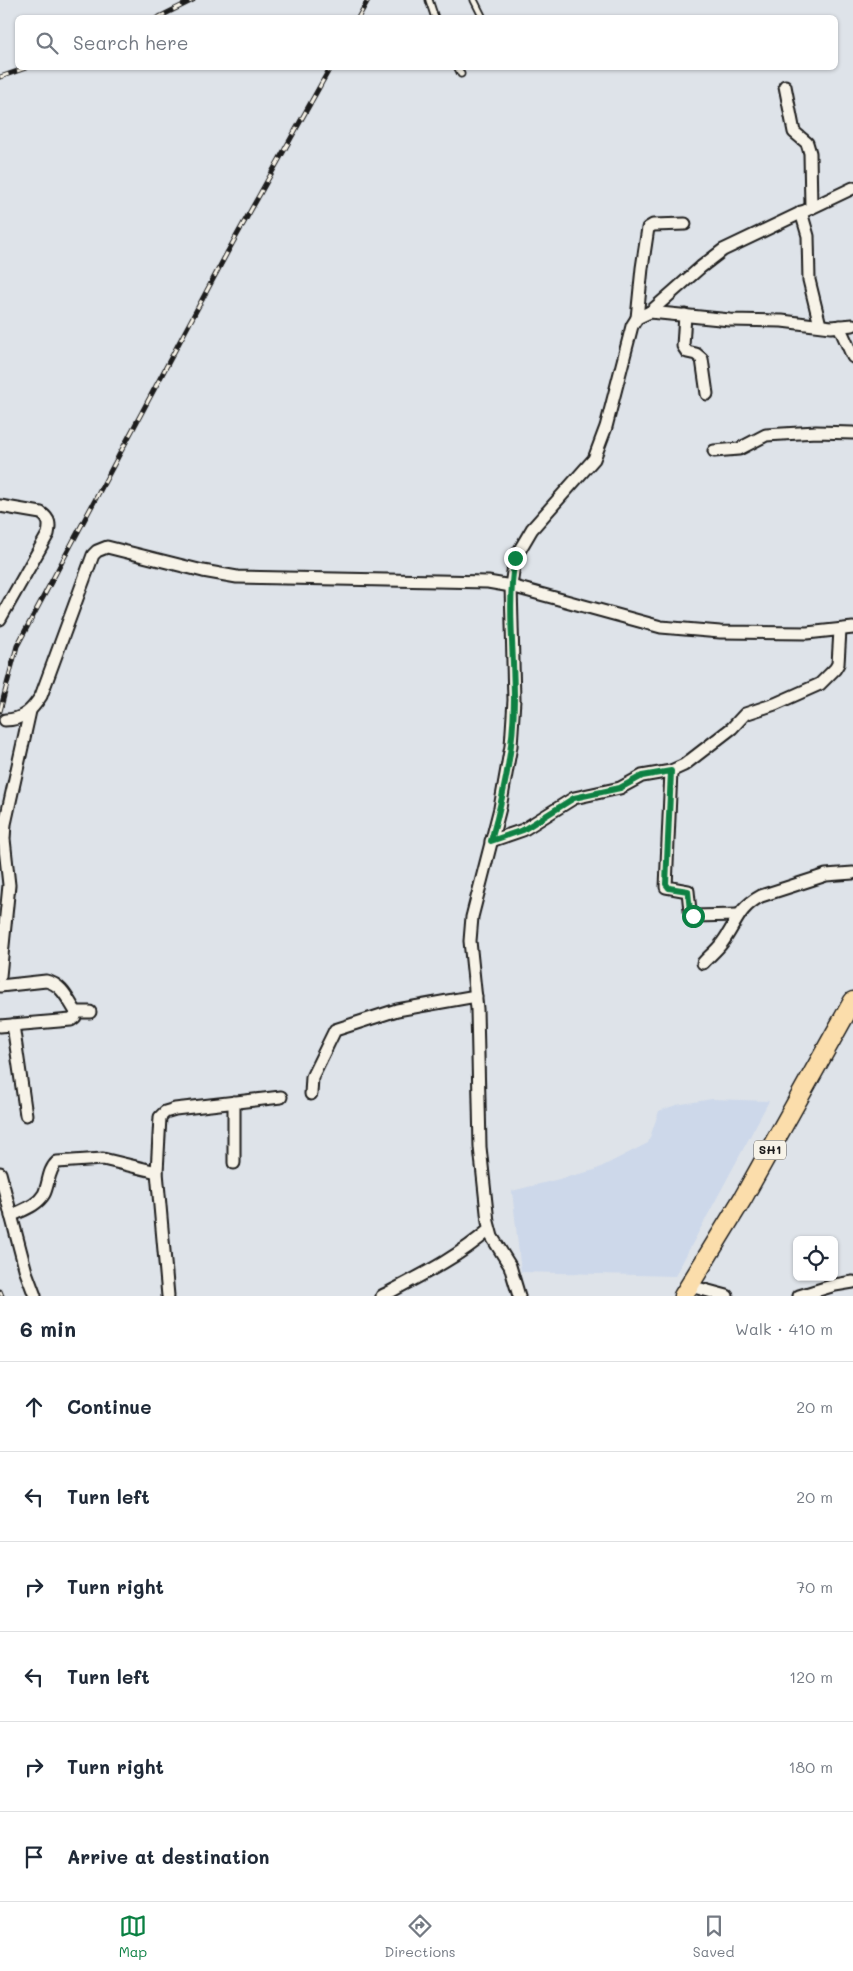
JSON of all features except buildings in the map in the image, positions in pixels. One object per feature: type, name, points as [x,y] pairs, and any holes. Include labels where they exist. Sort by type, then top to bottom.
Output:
[{"type":"main road","name":"SH1","points":[[686,1291],[747,1190],[853,1000]]},
{"type":"street","points":[[785,86],[794,132],[807,144],[810,152],[806,210],[809,280],[820,325]]},
{"type":"street","points":[[637,318],[650,312],[701,267],[724,250],[853,188]]},
{"type":"street","points":[[519,1296],[510,1266],[490,1230],[480,1147],[476,996],[470,941],[472,917],[504,787],[513,728],[512,586],[515,558],[532,529],[594,459],[606,427],[632,326],[637,318],[648,228],[653,225],[684,224]]},
{"type":"street","points":[[650,312],[730,320],[776,320],[820,325],[853,325]]},
{"type":"street","points":[[685,315],[683,346],[687,352],[696,354],[702,359],[707,394]]},
{"type":"street","points":[[838,326],[853,357]]},
{"type":"street","points":[[714,451],[739,449],[766,435],[822,432],[853,433]]},
{"type":"street","points":[[0,506],[41,513],[46,516],[50,526],[48,534],[0,619]]},
{"type":"street","points":[[5,720],[20,718],[30,711],[41,696],[93,555],[102,548],[107,547],[203,571],[237,577],[488,582],[512,586],[661,627],[720,632],[807,633],[853,628]]},
{"type":"street","points":[[491,841],[523,830],[574,798],[620,788],[642,776],[671,771],[684,765],[732,728],[745,714],[775,704],[827,679],[838,664],[840,630]]},
{"type":"street","points":[[0,976],[9,885],[4,839],[5,824],[30,711]]},
{"type":"street","points":[[671,771],[666,887],[688,891],[690,911],[693,916],[738,915]]},
{"type":"street","points":[[702,962],[721,944],[746,905],[761,896],[826,875],[853,873]]},
{"type":"street","points":[[0,986],[46,981],[53,982],[62,991],[76,1012]]},
{"type":"street","points":[[311,1094],[312,1077],[335,1030],[397,1010],[476,996]]},
{"type":"street","points":[[76,1012],[90,1012]]},
{"type":"street","points":[[0,1026],[71,1020],[75,1017],[76,1012]]},
{"type":"street","points":[[13,1025],[26,1115]]},
{"type":"street","points":[[168,1296],[157,1172],[158,1123],[160,1117],[165,1112],[175,1108],[281,1097]]},
{"type":"street","points":[[234,1102],[234,1163]]},
{"type":"street","points":[[11,1216],[36,1203],[44,1193],[53,1166],[57,1162],[103,1159],[157,1172]]},
{"type":"street","points":[[0,1173],[26,1272],[35,1296]]},
{"type":"street","points":[[382,1296],[438,1267],[490,1230]]},
{"type":"street","points":[[799,1296],[835,1285],[853,1282]]},
{"type":"street","points":[[686,1291],[727,1296]]},
{"type":"lane","points":[[429,0],[433,15]]},
{"type":"lane","points":[[474,0],[482,15]]},
{"type":"lane","points":[[459,70],[461,74]]},
{"type":"shaded area","points":[[712,1099],[769,1101],[675,1276],[521,1272],[512,1191],[595,1170],[648,1143],[659,1111],[676,1105]]},
{"type":"railway","points":[[163,15],[193,0]]},
{"type":"railway","points":[[360,15],[368,0]]},
{"type":"railway","points":[[0,77],[20,70]]},
{"type":"railway","points":[[0,711],[17,646],[227,253],[329,70]]},
{"type":"railway","points":[[0,1291],[2,1296]]},
{"type":"route","points":[[515,558],[512,586],[513,728],[500,808],[491,841],[523,830],[574,798],[620,788],[642,776],[671,771],[666,887],[688,891],[690,911],[693,916]]}]
